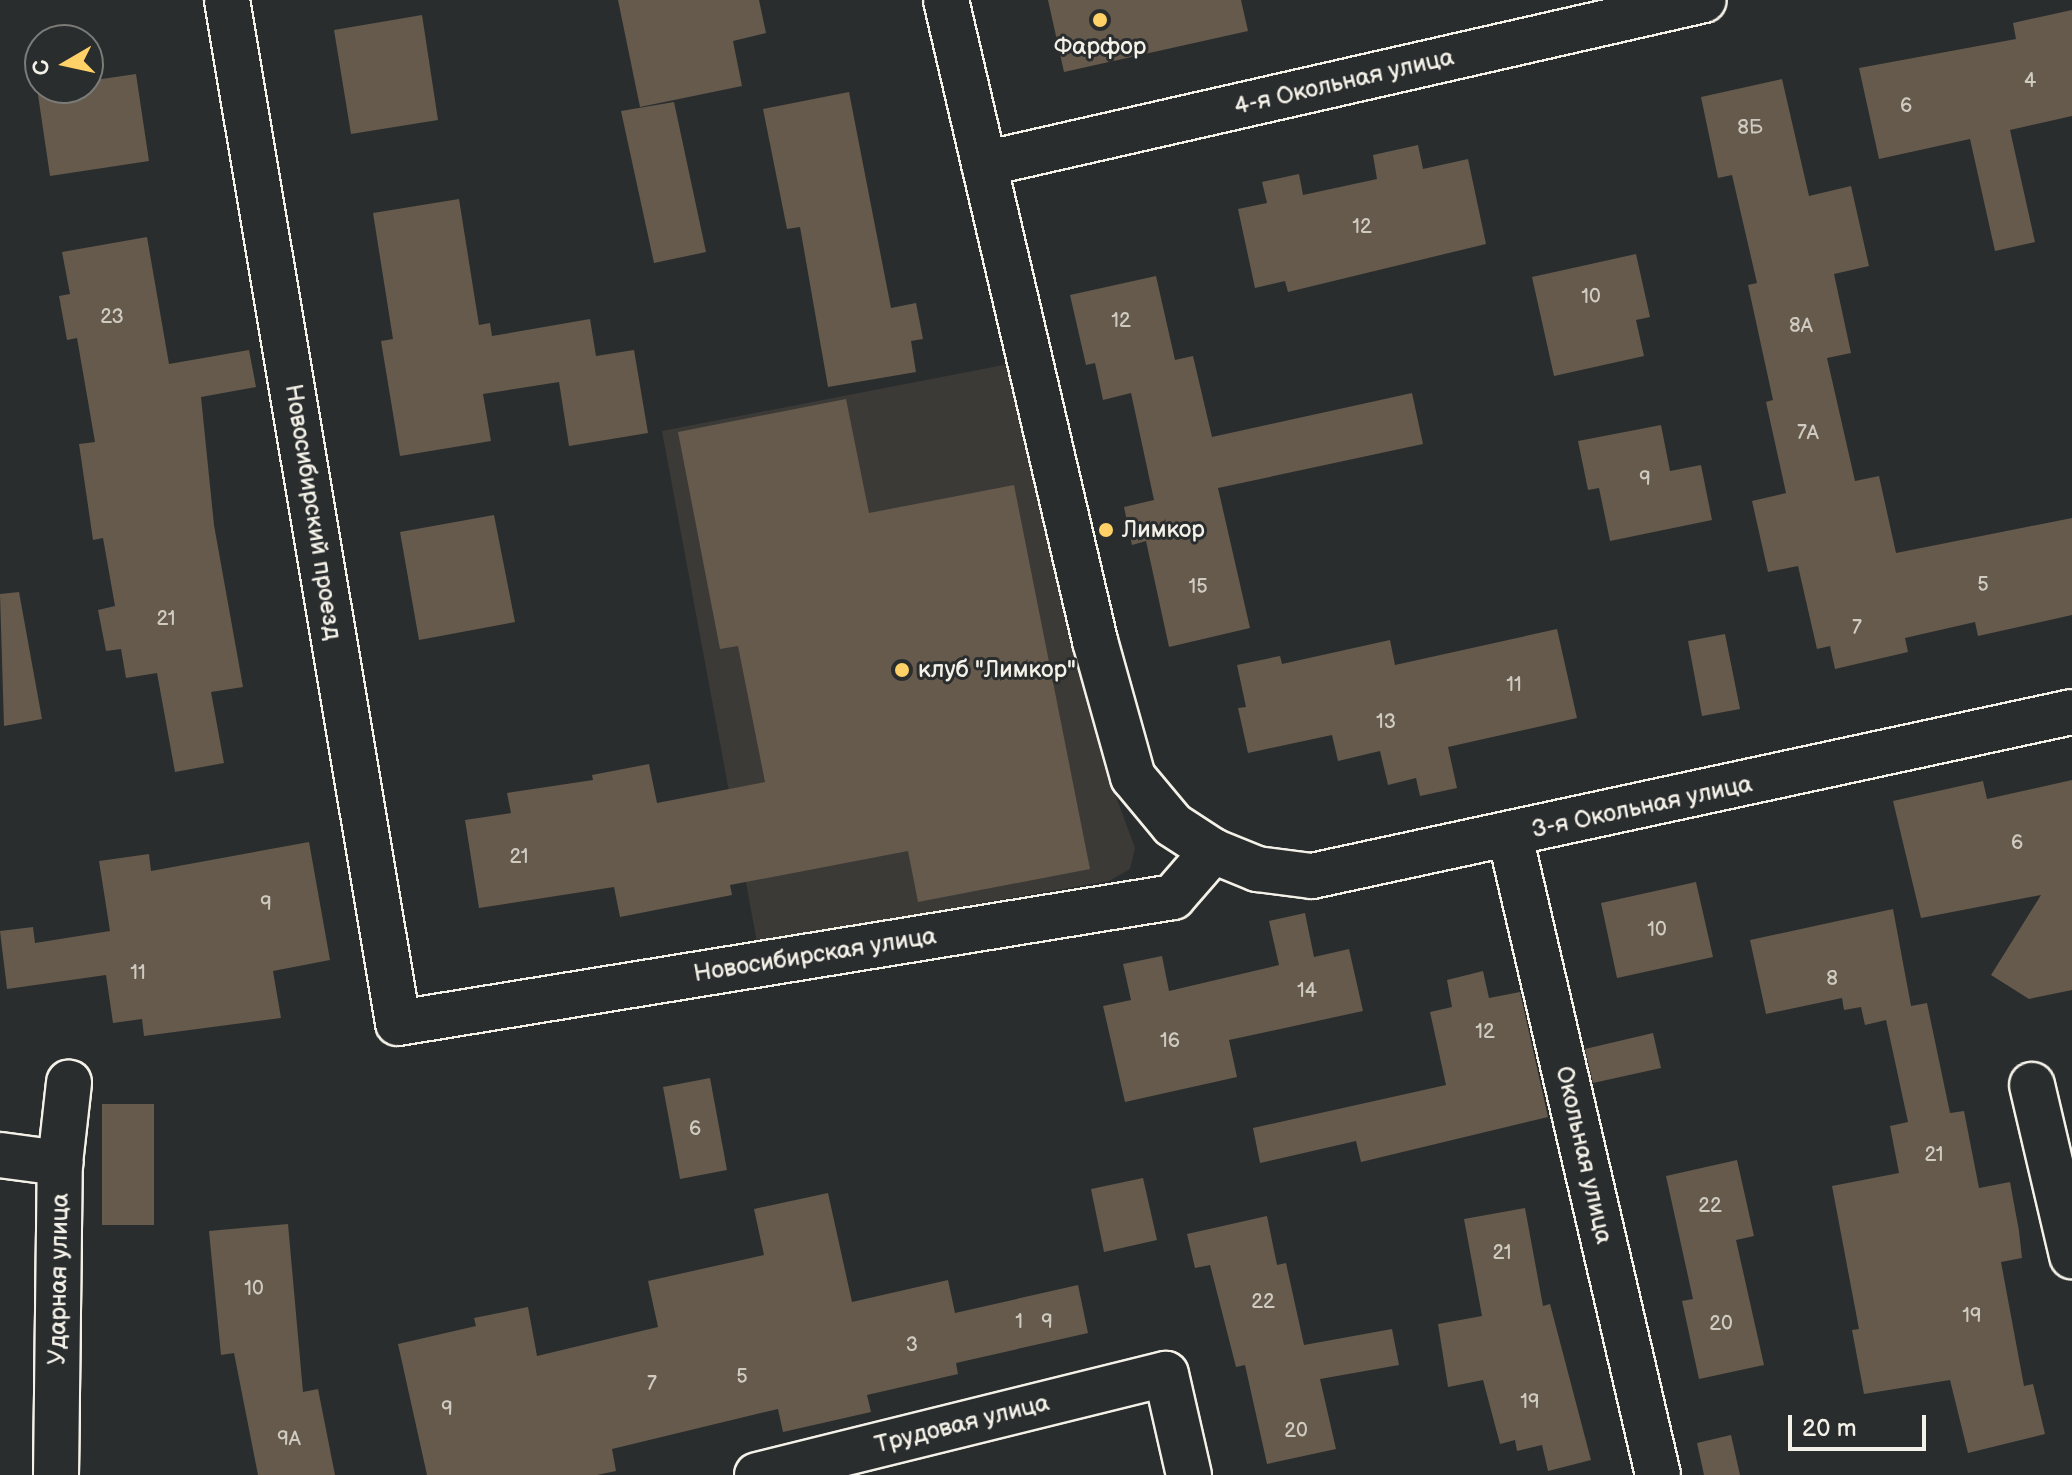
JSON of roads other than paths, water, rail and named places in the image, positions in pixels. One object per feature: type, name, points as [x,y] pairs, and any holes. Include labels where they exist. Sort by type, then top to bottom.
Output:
[{"type":"street","name":"Новосибирский проезд","points":[[227,0],[398,1023]]},
{"type":"street","name":"3-я Окольная улица","points":[[946,0],[1095,641],[1133,777],[1173,825],[1213,851],[1257,869],[1312,876],[1510,836],[2072,712]]},
{"type":"street","name":"4-я Окольная улица","points":[[984,164],[1704,0]]},
{"type":"street","name":"Окольная улица","points":[[1510,836],[1658,1475]]},
{"type":"street","name":"Новосибирская улица","points":[[398,1023],[1173,897],[1213,851]]},
{"type":"street","name":"Ударная улица","points":[[56,1475],[60,1163],[69,1083]]},
{"type":"street","points":[[2032,1085],[2072,1256]]},
{"type":"street","points":[[0,1155],[60,1163]]},
{"type":"street","name":"Трудовая улица","points":[[757,1475],[1166,1374],[1189,1475]]},
{"type":"place","name":"Фарфор","points":[[1100,20]]},
{"type":"place","name":"Лимкор","points":[[1106,530]]},
{"type":"place","name":"клуб \"Лимкор\"","points":[[902,670]]}]
